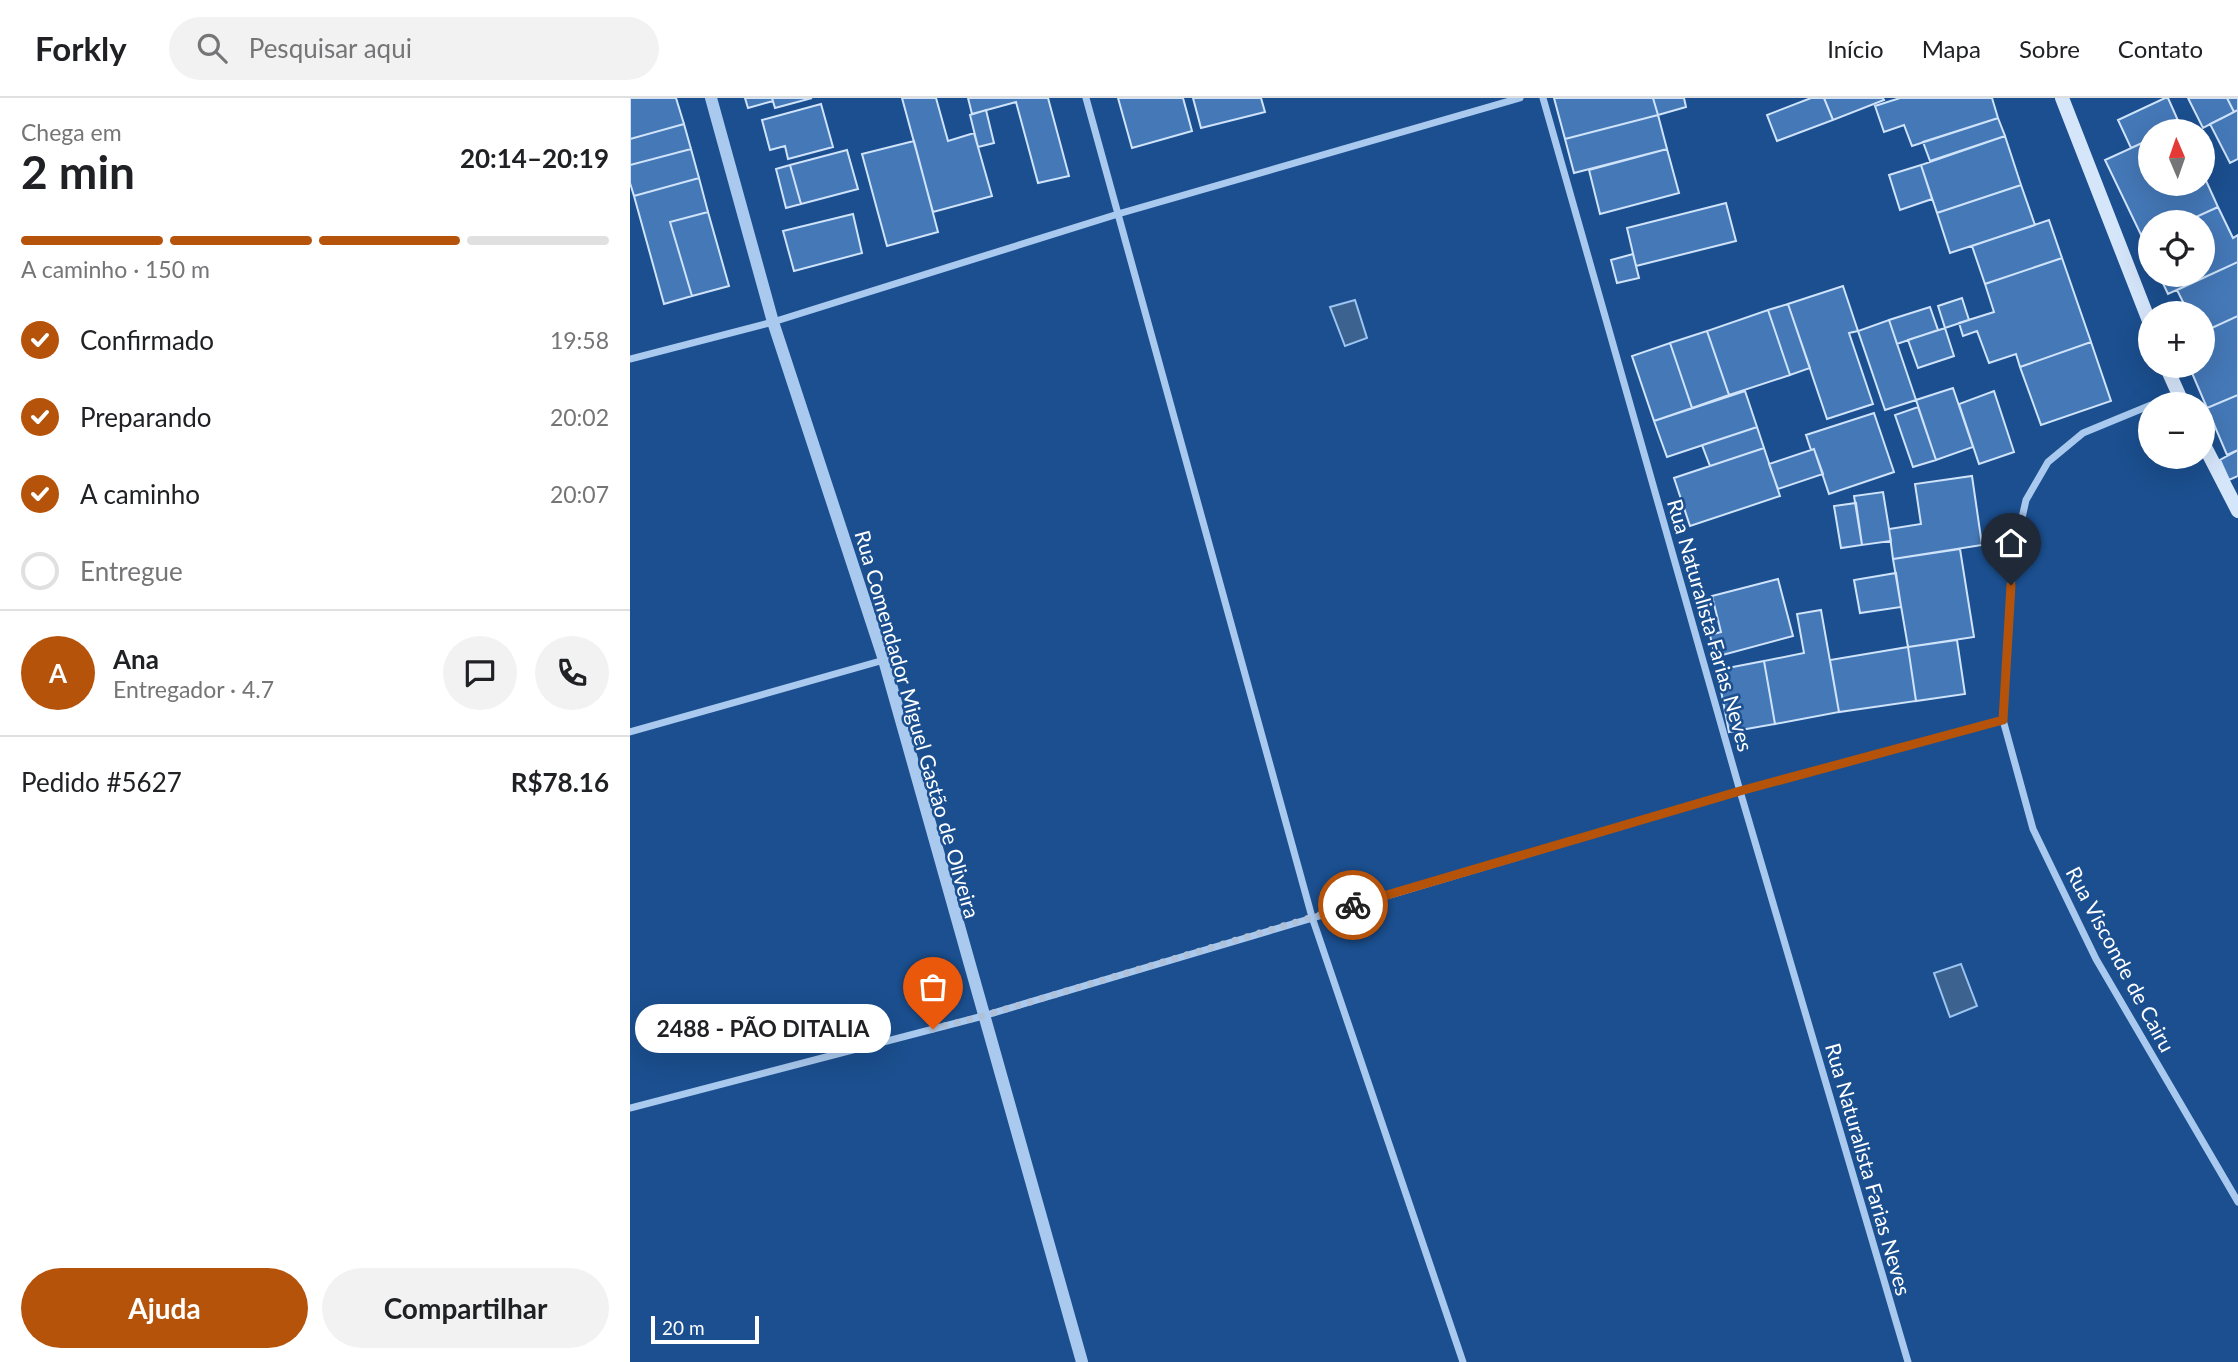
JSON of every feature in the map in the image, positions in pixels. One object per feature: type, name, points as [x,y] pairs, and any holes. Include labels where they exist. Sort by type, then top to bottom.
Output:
[{"type":"main road","points":[[2062,98],[2141,301]]},
{"type":"main road","points":[[2215,466],[2238,511]]},
{"type":"street","name":"Rua Comendador Miguel Gastão de Oliveira","points":[[711,98],[773,322],[884,660],[1082,1362]]},
{"type":"street","points":[[1086,98],[1312,917],[1463,1362]]},
{"type":"street","points":[[630,359],[773,322],[1118,214],[1520,98]]},
{"type":"street","name":"Rua Naturalista Farias Neves","points":[[1543,98],[1740,791],[1908,1362]]},
{"type":"street","name":"Rua Visconde de Cairu","points":[[2138,411],[2083,433],[2048,462],[2026,500],[2013,558],[2003,720],[2033,829],[2096,959],[2238,1202]]},
{"type":"street","points":[[630,732],[884,660]]},
{"type":"street","points":[[630,1108],[983,1016],[1740,791],[2003,720]]},
{"type":"water","points":[[1355,300],[1367,338],[1345,346],[1330,307]]},
{"type":"water","points":[[1961,964],[1977,1006],[1950,1017],[1934,973]]},
{"type":"building","points":[[630,98],[676,98],[684,124],[630,139]]},
{"type":"building","points":[[745,98],[772,98],[773,101],[748,108]]},
{"type":"building","points":[[772,98],[812,98],[775,108]]},
{"type":"building","points":[[902,98],[936,98],[948,141],[974,133],[992,196],[933,212]]},
{"type":"building","points":[[968,98],[1048,98],[1069,176],[1038,183],[1016,102],[972,114]]},
{"type":"building","points":[[1118,98],[1183,98],[1192,131],[1132,148]]},
{"type":"building","points":[[1193,98],[1261,98],[1265,112],[1201,128]]},
{"type":"building","points":[[1554,98],[1653,98],[1658,115],[1565,139]]},
{"type":"building","points":[[1653,98],[1684,98],[1686,107],[1658,115]]},
{"type":"building","points":[[1811,98],[1824,98],[1833,120],[1777,141],[1767,115]]},
{"type":"building","points":[[1824,98],[1883,98],[1884,100],[1833,120]]},
{"type":"building","points":[[1900,98],[1992,98],[1998,118],[1912,146],[1904,125],[1884,132],[1875,106]]},
{"type":"building","points":[[2165,98],[2168,98],[2177,119],[2138,119],[2138,145],[2131,148],[2118,120]]},
{"type":"building","points":[[2188,98],[2227,98],[2234,112],[2216,121],[2216,119],[2198,119]]},
{"type":"building","points":[[2227,98],[2238,98],[2238,110],[2234,112]]},
{"type":"building","points":[[821,104],[833,147],[788,159],[785,146],[770,150],[762,120]]},
{"type":"building","points":[[986,110],[994,143],[978,147],[970,115]]},
{"type":"building","points":[[2238,110],[2238,159],[2230,163],[2216,136],[2216,121]]},
{"type":"building","points":[[1658,115],[1667,149],[1574,173],[1565,139]]},
{"type":"building","points":[[1998,118],[2005,136],[1930,161],[1923,142]]},
{"type":"building","points":[[684,124],[691,149],[630,165],[630,139]]},
{"type":"building","points":[[2005,136],[2021,185],[1937,213],[1921,165]]},
{"type":"building","points":[[914,141],[938,232],[887,246],[862,154]]},
{"type":"building","points":[[2138,145],[2138,196],[2213,196],[2218,207],[2211,210],[2138,210],[2138,229],[2105,160]]},
{"type":"building","points":[[691,149],[699,178],[634,196],[630,183],[630,165]]},
{"type":"building","points":[[1667,149],[1679,193],[1600,214],[1589,170]]},
{"type":"building","points":[[847,150],[858,189],[801,204],[790,165]]},
{"type":"building","points":[[790,165],[801,204],[786,208],[776,169]]},
{"type":"building","points":[[1921,165],[1932,199],[1900,210],[1889,175]]},
{"type":"building","points":[[699,178],[708,212],[670,222],[692,296],[664,304],[634,196]]},
{"type":"building","points":[[2021,185],[2035,225],[1950,253],[1937,213]]},
{"type":"building","points":[[1726,203],[1736,241],[1636,266],[1627,228]]},
{"type":"building","points":[[2218,207],[2233,238],[2238,235],[2238,262],[2215,273],[2215,210],[2211,210]]},
{"type":"building","points":[[708,212],[729,286],[692,296],[670,222]]},
{"type":"building","points":[[853,214],[862,253],[794,271],[783,231]]},
{"type":"building","points":[[2049,220],[2062,258],[1985,284],[1972,246]]},
{"type":"building","points":[[1633,254],[1639,278],[1617,283],[1611,260]]},
{"type":"building","points":[[2062,258],[2091,342],[2020,367],[2016,354],[1989,363],[1977,331],[1963,336],[1959,323],[1994,312],[1985,284]]},
{"type":"building","points":[[2238,262],[2238,316],[2215,327],[2215,301],[2182,301],[2177,290],[2184,287],[2215,287],[2215,273]]},
{"type":"building","points":[[1843,286],[1858,331],[1849,333],[1873,404],[1827,419],[1788,304]]},
{"type":"building","points":[[2165,287],[2183,287],[2168,294]]},
{"type":"building","points":[[1962,298],[1969,320],[1945,328],[1938,306]]},
{"type":"building","points":[[1788,304],[1810,368],[1790,375],[1768,310]]},
{"type":"building","points":[[1930,307],[1938,330],[1897,344],[1889,320]]},
{"type":"building","points":[[1768,310],[1790,375],[1729,395],[1707,331]]},
{"type":"building","points":[[2238,316],[2238,395],[2215,405],[2215,392],[2200,392],[2194,378],[2215,378],[2215,327]]},
{"type":"building","points":[[1889,320],[1916,400],[1885,410],[1858,331]]},
{"type":"building","points":[[1945,328],[1954,356],[1918,368],[1908,340]]},
{"type":"building","points":[[1707,331],[1729,395],[1692,408],[1670,343]]},
{"type":"building","points":[[2091,342],[2111,401],[2041,425],[2020,367]]},
{"type":"building","points":[[1670,343],[1692,408],[1654,421],[1632,356]]},
{"type":"building","points":[[1953,388],[1973,447],[1936,460],[1916,400]]},
{"type":"building","points":[[1745,391],[1757,427],[1667,457],[1654,421]]},
{"type":"building","points":[[1994,391],[2014,452],[1979,464],[1959,404]]},
{"type":"building","points":[[2238,395],[2238,450],[2227,455],[2215,427],[2215,405]]},
{"type":"building","points":[[1918,407],[1936,460],[1913,467],[1895,415]]},
{"type":"building","points":[[1874,413],[1894,472],[1829,494],[1814,449],[1811,450],[1806,435]]},
{"type":"building","points":[[1757,427],[1764,448],[1710,466],[1702,445]]},
{"type":"building","points":[[1764,448],[1780,496],[1690,526],[1674,478]]},
{"type":"building","points":[[1814,449],[1823,474],[1778,489],[1769,464]]},
{"type":"building","points":[[2238,450],[2238,476],[2229,480],[2220,460]]},
{"type":"building","points":[[1972,476],[1982,545],[1893,559],[1889,529],[1921,524],[1915,484]]},
{"type":"building","points":[[1883,492],[1891,541],[1862,545],[1854,496]]},
{"type":"building","points":[[1856,503],[1862,545],[1841,548],[1834,506]]},
{"type":"building","points":[[1960,549],[1974,637],[1908,647],[1893,559]]},
{"type":"building","points":[[1896,573],[1901,607],[1860,613],[1854,580]]},
{"type":"building","points":[[1778,579],[1793,636],[1715,657],[1710,635],[1721,632],[1712,596]]},
{"type":"building","points":[[1821,610],[1839,712],[1775,724],[1764,661],[1804,653],[1797,614]]},
{"type":"building","points":[[1957,640],[1965,694],[1916,701],[1908,647]]},
{"type":"building","points":[[1908,647],[1916,701],[1839,712],[1830,660]]},
{"type":"building","points":[[1764,661],[1775,724],[1729,732],[1717,670]]},
{"type":"way so far","points":[[933,1029],[1353,905]]},
{"type":"place","name":"2488 - PÃO DITALIA","points":[[933,1029]]},
{"type":"route","points":[[1353,905],[1740,791],[2003,720],[2011,585]]}]
